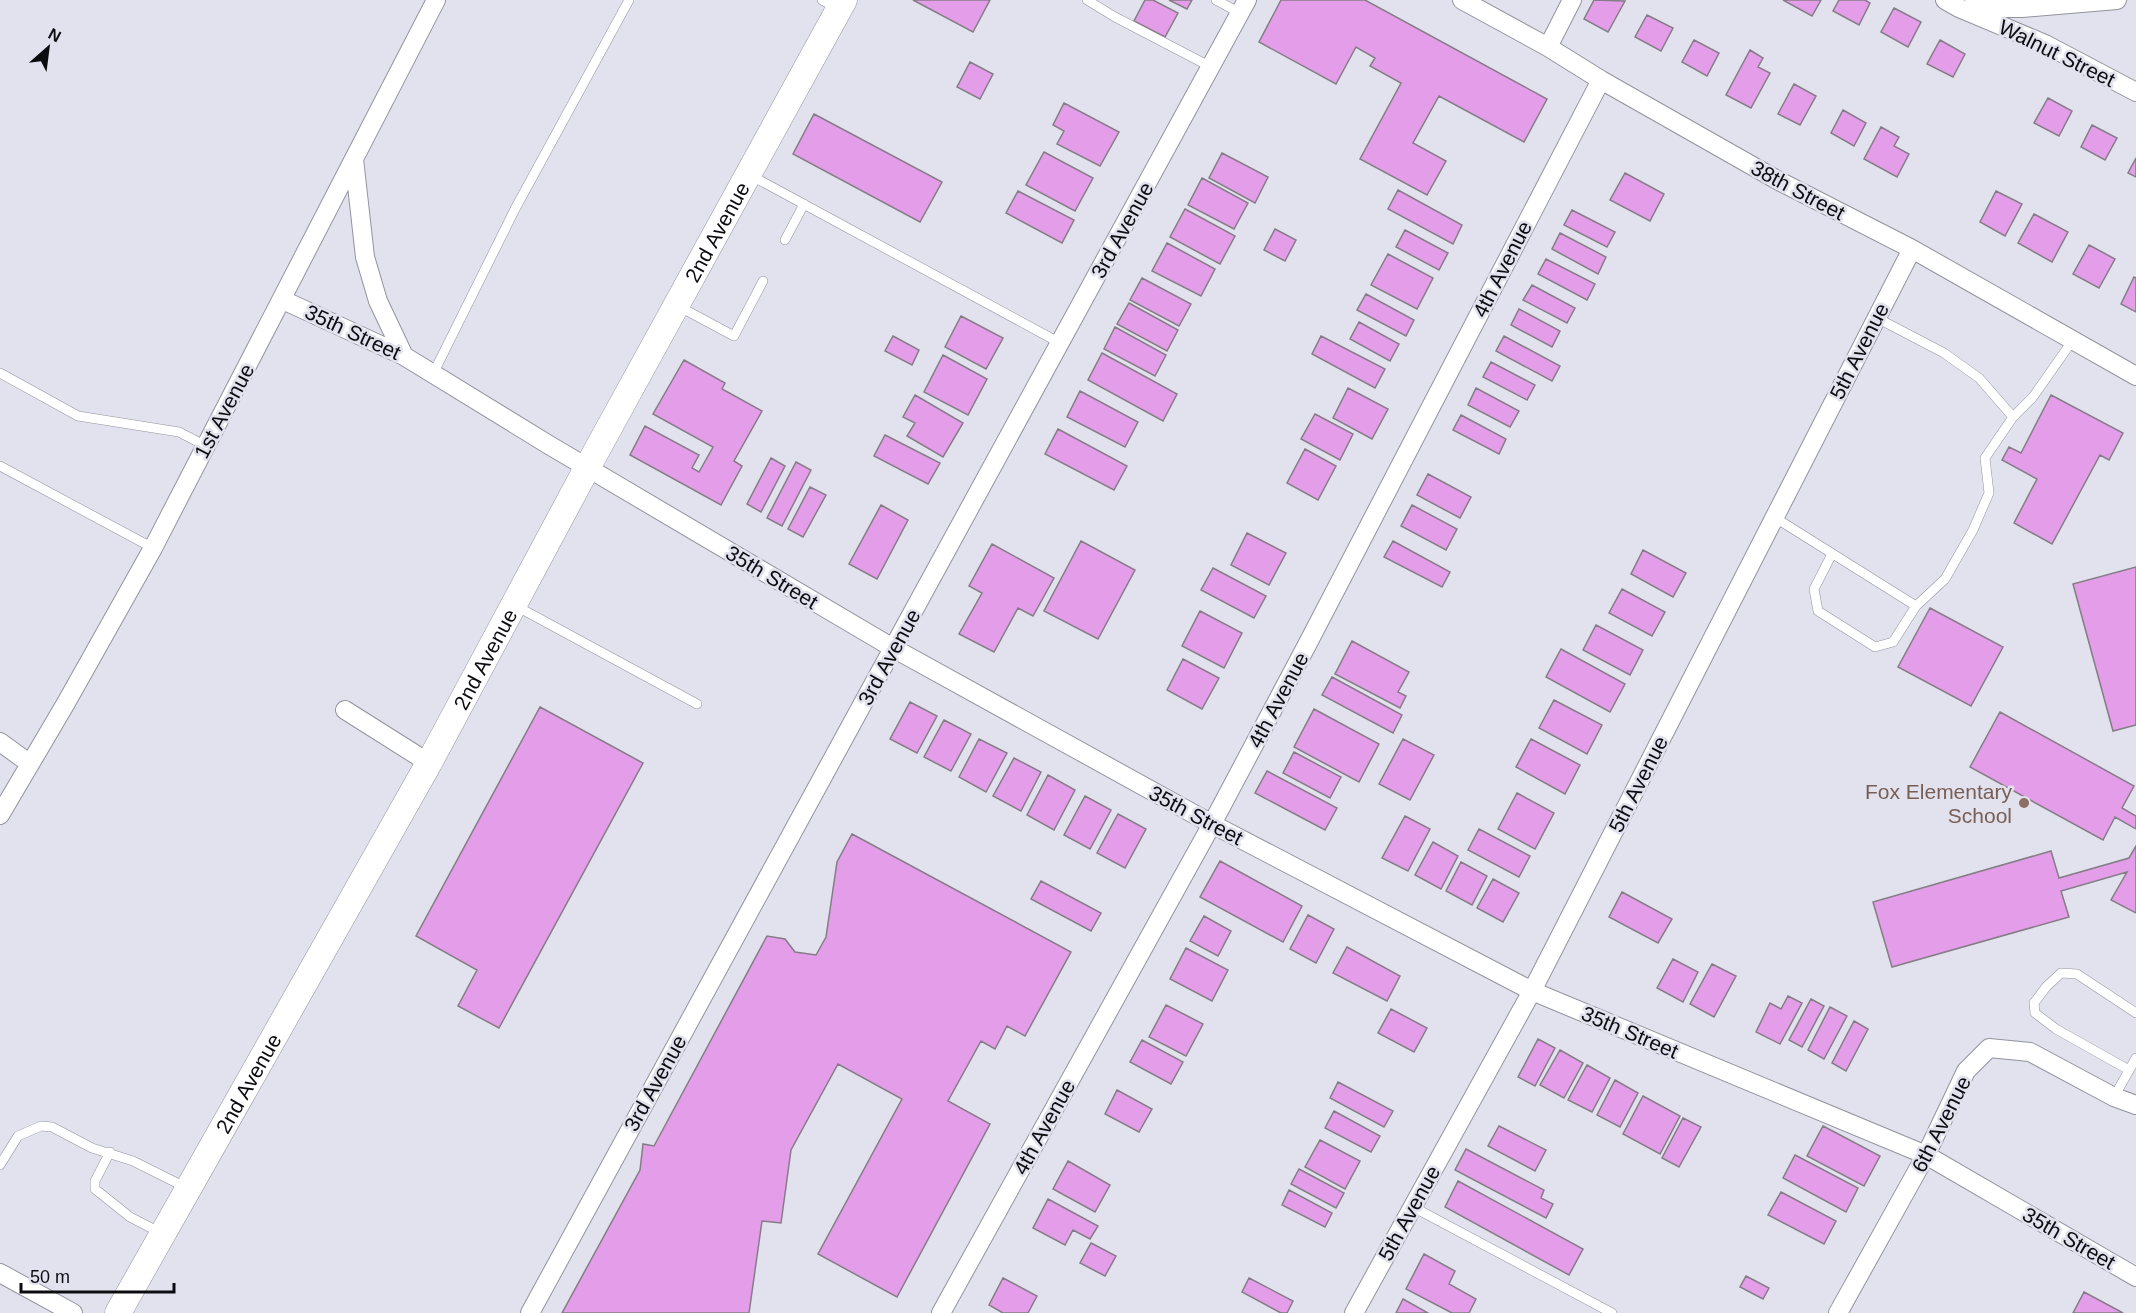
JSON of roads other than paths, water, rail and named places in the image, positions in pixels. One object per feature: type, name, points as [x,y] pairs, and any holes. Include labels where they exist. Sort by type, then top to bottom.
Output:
[{"type":"main road","name":"2nd Avenue","points":[[118,1313],[429,763],[748,174],[835,3]]},
{"type":"street","name":"1st Avenue","points":[[0,815],[153,548],[436,0]]},
{"type":"street","name":"38th Street","points":[[1462,0],[1548,46],[1600,80],[1779,181],[1912,249],[2136,376]]},
{"type":"street","points":[[1548,46],[1572,0]]},
{"type":"street","points":[[1952,4],[2022,8],[2117,0]]},
{"type":"street","name":"Walnut Street","points":[[1952,4],[2045,44],[2136,92]]},
{"type":"street","name":"3rd Avenue","points":[[530,1313],[1244,7]]},
{"type":"street","name":"4th Avenue","points":[[941,1313],[1212,824],[1308,644],[1600,80]]},
{"type":"street","points":[[354,157],[365,257],[378,301],[404,356]]},
{"type":"street","name":"5th Avenue","points":[[1354,1313],[1532,991],[1912,249]]},
{"type":"street","name":"35th Street","points":[[283,300],[404,356],[587,468],[893,648],[1212,824],[1532,991],[1926,1155],[2136,1277]]},
{"type":"street","points":[[345,710],[429,763]]},
{"type":"street","points":[[0,742],[29,763]]},
{"type":"street","name":"6th Avenue","points":[[1838,1313],[1926,1155],[1966,1071],[1989,1048],[2030,1052],[2114,1097],[2136,1105]]},
{"type":"street","points":[[0,1273],[73,1313]]},
{"type":"lane","points":[[434,374],[515,209],[629,0]]},
{"type":"lane","points":[[1087,0],[1211,67]]},
{"type":"lane","points":[[1216,0],[1244,7]]},
{"type":"lane","points":[[748,174],[1060,343]]},
{"type":"lane","points":[[785,240],[804,204]]},
{"type":"lane","points":[[676,305],[734,336],[763,281]]},
{"type":"lane","points":[[1876,318],[1944,352],[1962,365],[1979,378],[2013,417]]},
{"type":"lane","points":[[1832,554],[1814,589],[1818,611],[1875,647],[1893,642],[1916,606],[1945,579],[1973,530],[1989,493],[1985,459],[2013,417],[2033,397],[2073,340]]},
{"type":"lane","points":[[0,373],[78,416],[179,432],[206,446]]},
{"type":"lane","points":[[0,466],[153,548]]},
{"type":"lane","points":[[1774,517],[1916,606]]},
{"type":"lane","points":[[514,605],[697,704]]},
{"type":"lane","points":[[2129,1070],[2056,1029],[2035,1013],[2034,1003],[2046,987],[2061,974],[2077,974],[2136,1013]]},
{"type":"lane","points":[[2114,1097],[2136,1058]]},
{"type":"lane","points":[[0,1165],[18,1136],[41,1126],[52,1127],[92,1148],[134,1161],[189,1189]]},
{"type":"lane","points":[[110,1152],[95,1181],[95,1189],[130,1217],[163,1234]]},
{"type":"lane","points":[[1413,1207],[1612,1313]]},
{"type":"place","name":"Fox Elementary School","points":[[2024,803]]}]
